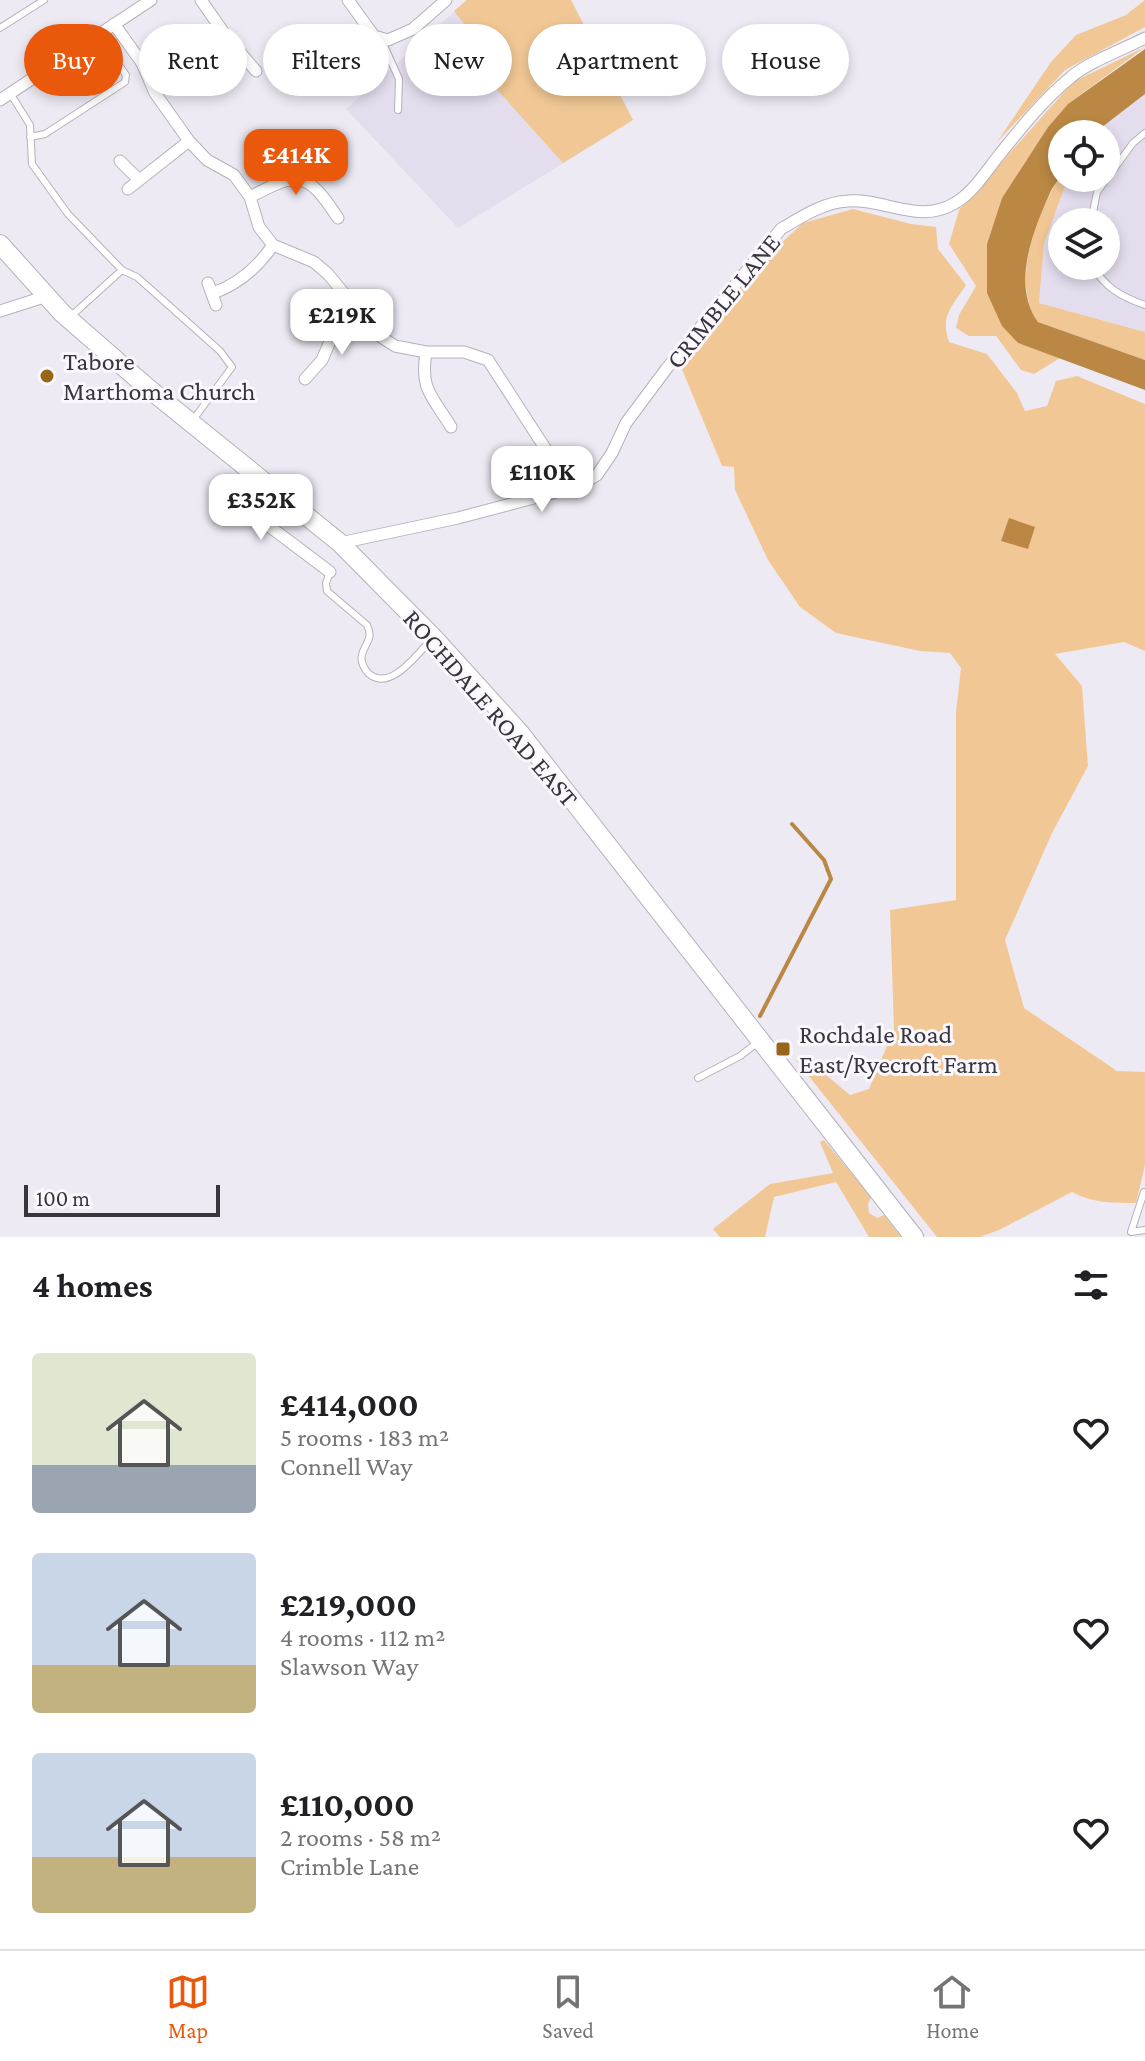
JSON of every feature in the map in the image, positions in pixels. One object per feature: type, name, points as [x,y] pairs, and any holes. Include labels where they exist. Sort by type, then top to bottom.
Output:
[{"type":"highway","name":"ROCHDALE ROAD EAST","points":[[0,244],[68,318],[191,423],[340,543],[434,638],[520,733],[914,1237]]},
{"type":"street","points":[[201,0],[256,71]]},
{"type":"street","points":[[348,0],[364,24]]},
{"type":"street","points":[[389,39],[413,29],[446,0]]},
{"type":"street","points":[[114,24],[148,1]]},
{"type":"street","points":[[123,37],[142,63],[155,93],[189,141],[207,160],[234,175],[250,197],[259,227],[273,245],[314,262],[328,274],[378,335],[395,346],[426,352],[491,356],[558,468]]},
{"type":"street","name":"CRIMBLE LANE","points":[[340,543],[458,518],[579,486],[597,475],[642,401],[781,229],[803,215],[847,201],[868,202],[908,212],[924,212],[954,204],[1071,76],[1145,38]]},
{"type":"street","points":[[5,96],[24,84]]},
{"type":"street","points":[[128,189],[189,141]]},
{"type":"street","points":[[120,161],[139,180]]},
{"type":"street","points":[[250,197],[282,180],[298,179],[319,189],[338,218]]},
{"type":"street","points":[[212,294],[244,277],[262,262],[273,245]]},
{"type":"street","points":[[0,311],[47,296]]},
{"type":"street","points":[[305,379],[322,360],[331,339],[360,314]]},
{"type":"street","points":[[426,352],[422,375],[427,391],[451,427]]},
{"type":"street","points":[[280,495],[261,520],[330,572]]},
{"type":"lane","points":[[0,28],[44,0]]},
{"type":"lane","points":[[389,57],[399,79],[398,110]]},
{"type":"lane","points":[[5,96],[30,125],[32,164],[68,214],[122,270],[137,277],[220,351],[232,367],[191,423]]},
{"type":"lane","points":[[30,137],[45,134],[103,96]]},
{"type":"lane","points":[[1094,208],[1097,192],[1133,143],[1145,133]]},
{"type":"lane","points":[[68,318],[122,270]]},
{"type":"lane","points":[[1101,280],[1123,297],[1145,305]]},
{"type":"lane","points":[[330,572],[327,591],[367,625],[371,633],[362,656],[362,665],[371,676],[382,678],[397,675],[434,638]]},
{"type":"lane","points":[[698,1078],[740,1056],[760,1041]]},
{"type":"lane","points":[[1144,1192],[1131,1232],[1145,1230]]},
{"type":"shaded area","points":[[467,0],[571,0],[583,24],[528,24],[528,96],[621,96],[633,120],[458,228],[346,109],[360,96],[389,96],[389,70],[405,56],[405,96],[512,96],[512,24],[440,24]]},
{"type":"shaded area","points":[[467,0],[571,0],[583,24],[528,24],[528,96],[621,96],[633,120],[563,163],[503,96],[512,96],[512,24],[464,24],[454,11]]},
{"type":"shaded area","points":[[1145,0],[1145,27],[1065,70],[997,142],[1051,62],[1076,35],[1126,15]]},
{"type":"shaded area","points":[[1145,47],[1068,104],[1054,120],[1048,120],[1048,127],[1002,198],[987,244],[987,293],[1018,343],[1060,358],[1034,374],[1021,370],[996,336],[969,336],[956,328],[959,315],[976,286],[949,244],[959,210],[1073,82]]},
{"type":"shaded area","points":[[1145,49],[1145,94],[1111,120],[1054,120],[1068,104]]},
{"type":"shaded area","points":[[1145,94],[1145,332],[1039,303],[1044,244],[1048,233],[1048,280],[1120,280],[1120,208],[1057,208],[1063,192],[1120,192],[1120,120],[1111,120]]},
{"type":"shaded area","points":[[1048,127],[1048,192],[1051,192],[1037,224],[1028,258],[1025,275],[1030,307],[1038,322],[1145,360],[1145,390],[1018,343],[1002,326],[987,293],[987,244],[1002,198]]},
{"type":"shaded area","points":[[1052,192],[1063,192],[1057,208],[1048,208],[1039,303],[1145,332],[1145,360],[1038,322],[1026,287],[1027,267],[1030,247]]},
{"type":"shaded area","points":[[853,209],[936,227],[938,249],[966,285],[947,318],[949,342],[987,354],[1017,393],[1025,411],[1047,406],[1056,381],[1077,376],[1145,404],[1145,651],[1124,642],[1055,654],[1082,686],[1088,766],[1052,833],[1005,940],[1024,1008],[1117,1071],[1145,1072],[1145,1165],[1136,1203],[1095,1200],[1072,1192],[980,1237],[937,1237],[796,1060],[807,1059],[850,1095],[869,1089],[894,1029],[890,910],[956,900],[956,712],[961,668],[950,653],[920,651],[836,633],[800,607],[768,560],[735,490],[734,467],[722,466],[679,362],[765,258],[803,223]]},
{"type":"shaded area","points":[[1009,518],[1035,527],[1028,549],[1001,541]]},
{"type":"shaded area","points":[[824,1140],[871,1197],[869,1213],[878,1218],[884,1215],[901,1237],[869,1237],[836,1182],[774,1197],[765,1237],[720,1237],[713,1229],[770,1184],[833,1173],[820,1142]]},
{"type":"waterway","points":[[760,1016],[831,879],[824,860],[792,824]]},
{"type":"place","name":"Tabore Marthoma Church","points":[[47,376]]},
{"type":"place","name":"Rochdale Road East/Ryecroft Farm","points":[[783,1049]]}]
